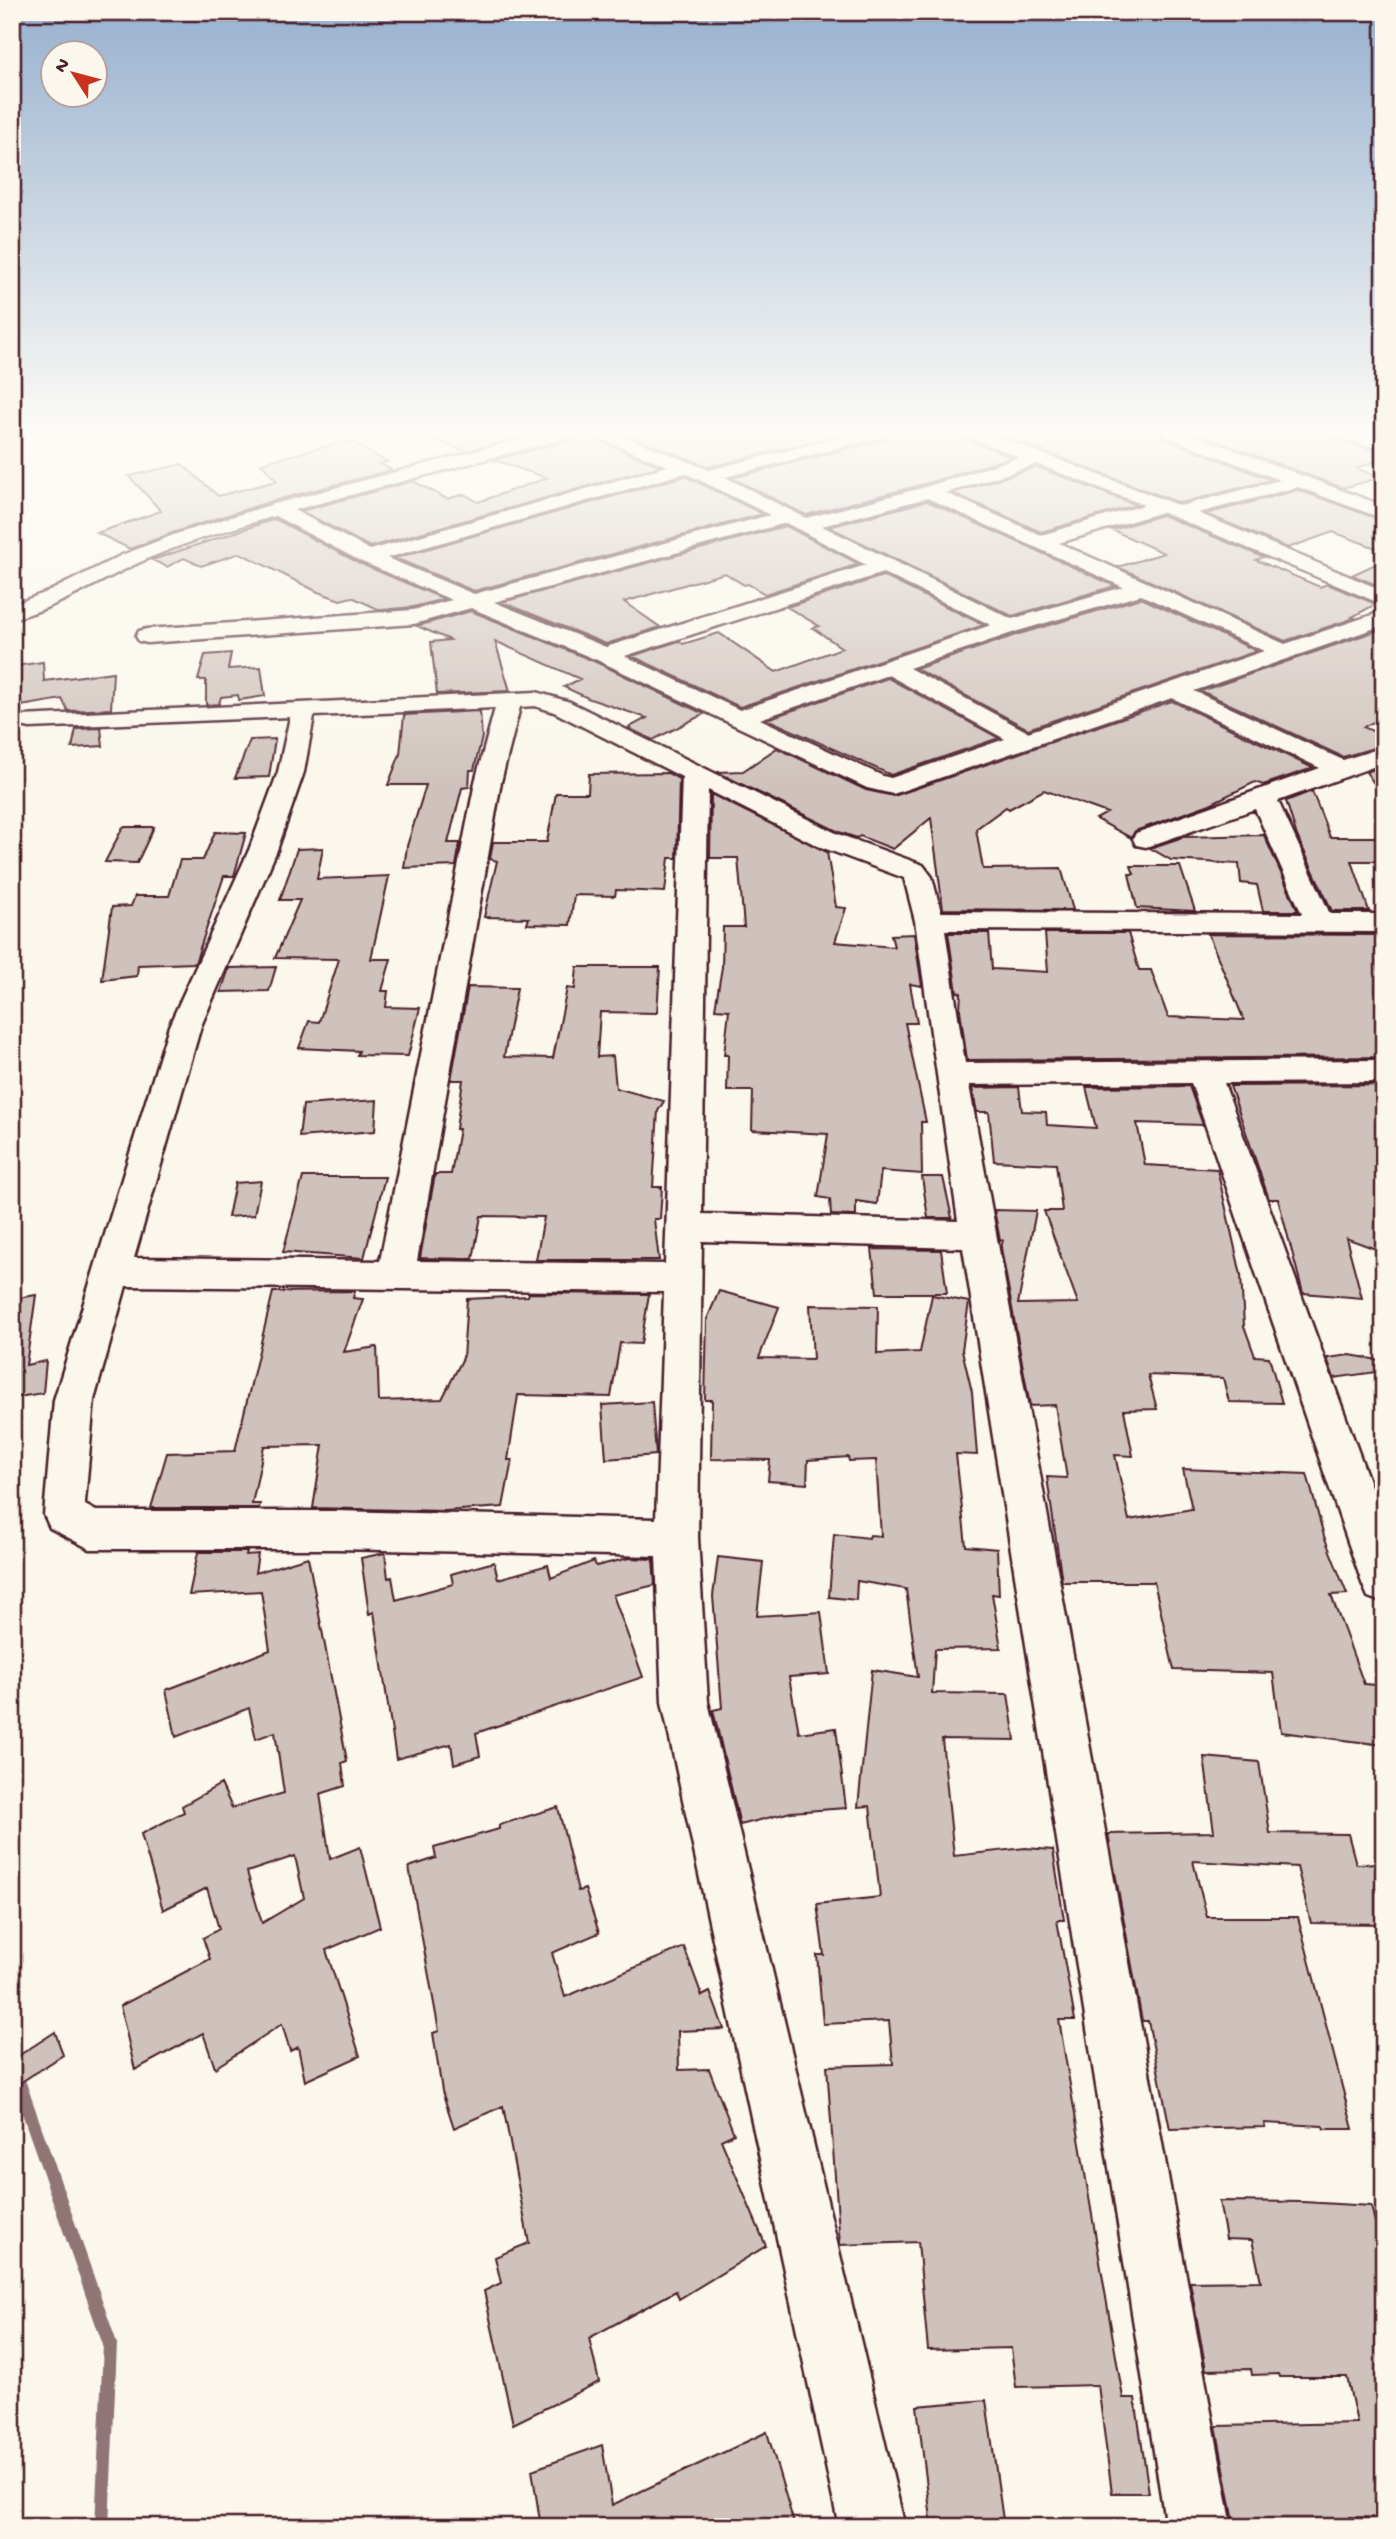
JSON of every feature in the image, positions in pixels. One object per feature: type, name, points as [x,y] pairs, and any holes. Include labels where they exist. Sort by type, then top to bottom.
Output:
[{"type":"street","points":[[12,613],[58,596],[151,550]]},
{"type":"street","points":[[355,550],[473,602],[605,654],[876,783],[893,786],[1384,618]]},
{"type":"street","points":[[367,557],[390,550]]},
{"type":"street","points":[[147,636],[414,617],[678,550]]},
{"type":"street","points":[[854,550],[1010,626]]},
{"type":"street","points":[[1059,550],[1286,653]]},
{"type":"street","points":[[1270,550],[1384,598]]},
{"type":"street","points":[[605,654],[884,566]]},
{"type":"street","points":[[737,719],[1010,626],[1143,588]]},
{"type":"street","points":[[890,667],[1027,741]]},
{"type":"street","points":[[1175,691],[1342,769]]},
{"type":"street","points":[[30,721],[536,699],[562,707],[828,840],[913,871],[918,877],[929,921],[951,1074],[1199,2527]]},
{"type":"street","points":[[396,1275],[488,782],[499,748],[509,700]]},
{"type":"street","points":[[304,708],[291,772],[263,850],[186,1026],[74,1400],[65,1515],[90,1530],[336,1530],[677,1538]]},
{"type":"street","points":[[1146,839],[1384,754]]},
{"type":"street","points":[[695,774],[677,1538],[685,1702],[872,2527]]},
{"type":"street","points":[[1263,797],[1321,923]]},
{"type":"street","points":[[929,921],[1384,923]]},
{"type":"street","points":[[951,1074],[1384,1072]]},
{"type":"street","points":[[1205,1073],[1384,1583]]},
{"type":"street","points":[[684,1227],[980,1235]]},
{"type":"street","points":[[112,1272],[683,1278]]},
{"type":"building","points":[[181,550],[335,550],[444,599],[413,607],[380,610],[352,597],[340,600],[318,592],[240,553],[201,566],[184,558],[167,567],[152,560]]},
{"type":"building","points":[[422,550],[626,550],[474,591],[395,558]]},
{"type":"building","points":[[694,550],[833,550],[859,564],[765,594],[725,573],[624,602],[660,627],[606,644],[502,602]]},
{"type":"building","points":[[877,550],[1036,550],[1115,586],[1012,616]]},
{"type":"building","points":[[1158,550],[1247,550],[1263,557],[1256,560],[1320,587],[1327,584],[1376,604],[1352,617],[1355,618],[1285,641],[1118,567],[1164,553]]},
{"type":"building","points":[[1384,560],[1384,588],[1352,575]]},
{"type":"building","points":[[883,576],[984,625],[740,707],[632,656],[679,641],[683,644],[719,633],[776,672],[842,648],[813,628],[819,626],[787,607]]},
{"type":"building","points":[[1141,598],[1257,651],[1028,729],[916,669],[1019,634]]},
{"type":"building","points":[[471,611],[596,662],[704,714],[653,740],[628,728],[647,718],[590,699],[564,687],[580,679],[495,641],[510,691],[437,694],[431,642],[450,640],[417,626]]},
{"type":"building","points":[[1382,629],[1384,717],[1363,727],[1384,736],[1384,745],[1343,757],[1201,691]]},
{"type":"building","points":[[231,653],[228,669],[261,667],[265,696],[239,700],[238,695],[221,697],[219,704],[206,705],[206,680],[198,680],[205,655]]},
{"type":"building","points":[[43,662],[44,681],[113,672],[111,709],[68,711],[62,699],[15,707],[15,666]]},
{"type":"building","points":[[888,678],[999,738],[891,775],[767,719]]},
{"type":"building","points":[[1172,701],[1313,768],[1263,785],[1255,782],[1210,804],[1135,831],[1131,838],[1096,819],[1107,813],[1044,790],[1009,809],[1006,807],[976,829],[983,869],[1061,868],[1073,910],[943,909],[931,818],[893,849],[860,836],[857,838],[839,832],[717,772],[743,771],[777,748],[866,790],[894,796]]},
{"type":"building","points":[[480,711],[482,737],[474,770],[470,770],[469,787],[462,788],[448,843],[460,843],[456,866],[404,868],[407,846],[426,785],[388,785],[400,754],[404,715]]},
{"type":"building","points":[[101,728],[103,746],[72,748],[76,729]]},
{"type":"building","points":[[275,739],[269,777],[235,778],[250,740]]},
{"type":"building","points":[[1384,766],[1384,797],[1366,772]]},
{"type":"building","points":[[668,773],[679,779],[677,858],[669,858],[665,892],[616,890],[615,896],[574,895],[570,925],[527,924],[529,918],[484,917],[497,861],[490,859],[493,842],[547,842],[556,793],[588,793],[589,774]]},
{"type":"building","points":[[1312,791],[1330,837],[1384,837],[1384,861],[1352,861],[1369,911],[1332,911],[1297,836],[1286,801]]},
{"type":"building","points":[[711,794],[827,852],[836,907],[846,908],[835,942],[894,947],[891,935],[914,934],[922,986],[910,984],[917,1023],[905,1023],[926,1122],[921,1122],[922,1174],[881,1171],[877,1204],[856,1201],[856,1216],[831,1215],[830,1199],[818,1197],[828,1134],[752,1130],[753,1091],[727,1091],[728,1055],[724,1055],[729,1010],[715,1009],[722,967],[723,927],[744,927],[738,858],[710,858]]},
{"type":"building","points":[[123,827],[154,827],[137,863],[105,862]]},
{"type":"building","points":[[215,832],[246,833],[234,876],[224,876],[195,963],[138,965],[137,976],[102,980],[112,907],[131,906],[135,896],[169,896],[180,860],[203,860]]},
{"type":"building","points":[[1264,835],[1298,911],[1263,911],[1257,885],[1241,883],[1239,864],[1171,860],[1150,848],[1183,837]]},
{"type":"building","points":[[323,848],[317,879],[389,876],[371,959],[391,959],[382,991],[388,991],[386,1007],[420,1008],[408,1056],[357,1055],[359,1051],[299,1048],[309,1021],[319,1022],[339,959],[275,958],[300,900],[280,900],[297,849]]},
{"type":"building","points":[[1131,866],[1180,866],[1195,911],[1137,908],[1129,874],[1134,874]]},
{"type":"building","points":[[948,933],[989,933],[992,969],[1048,972],[1045,933],[1128,933],[1139,970],[1151,970],[1168,1017],[1244,1020],[1208,934],[1384,937],[1384,1057],[967,1060],[960,1010],[961,993],[957,992]]},
{"type":"building","points":[[276,967],[269,991],[221,992],[229,968]]},
{"type":"building","points":[[577,967],[660,967],[657,1013],[600,1012],[597,1057],[613,1056],[616,1088],[664,1101],[658,1111],[653,1187],[662,1187],[660,1219],[654,1219],[659,1260],[536,1260],[544,1217],[481,1216],[473,1259],[420,1258],[435,1174],[451,1174],[459,1129],[456,1129],[463,1080],[451,1080],[468,987],[517,988],[504,1057],[553,1058],[567,988],[575,989]]},
{"type":"building","points":[[1382,1085],[1384,1252],[1346,1238],[1362,1298],[1303,1293],[1278,1199],[1269,1199],[1230,1086]]},
{"type":"building","points":[[1189,1086],[1203,1125],[1137,1123],[1145,1165],[1217,1169],[1241,1275],[1244,1326],[1255,1356],[1269,1357],[1282,1403],[1229,1402],[1223,1378],[1148,1375],[1157,1409],[1124,1410],[1133,1456],[1115,1455],[1129,1520],[1192,1509],[1183,1469],[1307,1474],[1324,1536],[1347,1594],[1331,1595],[1364,1684],[1376,1685],[1384,1724],[1384,1745],[1281,1732],[1273,1673],[1174,1670],[1154,1582],[1062,1582],[1047,1477],[1067,1478],[1055,1405],[1030,1406],[1001,1248],[1003,1240],[1000,1240],[994,1210],[1036,1211],[1018,1304],[1078,1303],[1044,1211],[1062,1211],[1056,1164],[994,1161],[989,1112],[977,1112],[972,1088],[1019,1087],[1022,1111],[1046,1112],[1047,1125],[1096,1128],[1086,1087]]},
{"type":"building","points":[[377,1100],[375,1131],[299,1137],[303,1105]]},
{"type":"building","points":[[303,1177],[385,1177],[364,1258],[283,1252]]},
{"type":"building","points":[[922,1177],[943,1177],[952,1218],[928,1218]]},
{"type":"building","points":[[261,1181],[254,1215],[228,1217],[235,1183]]},
{"type":"building","points":[[872,1249],[941,1250],[947,1293],[877,1293]]},
{"type":"building","points":[[355,1291],[353,1298],[363,1299],[344,1352],[377,1347],[379,1401],[442,1399],[463,1358],[467,1299],[528,1296],[529,1293],[649,1294],[641,1344],[620,1343],[611,1397],[518,1395],[508,1460],[512,1460],[503,1507],[445,1511],[313,1508],[323,1445],[264,1446],[252,1504],[260,1504],[259,1508],[151,1508],[167,1453],[235,1451],[273,1292]]},
{"type":"building","points":[[719,1291],[779,1307],[759,1358],[813,1359],[810,1305],[878,1306],[877,1354],[920,1352],[932,1295],[969,1302],[962,1350],[972,1392],[977,1455],[956,1454],[966,1546],[997,1549],[999,1595],[992,1594],[1001,1648],[935,1649],[932,1693],[1008,1694],[1015,1740],[942,1739],[954,1856],[1025,1848],[1053,1850],[1064,1920],[1057,1920],[1075,2020],[1059,2020],[1123,2398],[1135,2398],[1149,2493],[1112,2493],[1098,2385],[1016,2387],[1011,2348],[928,2350],[918,2242],[840,2245],[827,2066],[893,2064],[889,2021],[823,2024],[817,1955],[824,1955],[817,1904],[880,1897],[870,1806],[858,1807],[872,1670],[918,1677],[906,1589],[857,1581],[856,1600],[829,1597],[834,1534],[869,1538],[870,1535],[881,1536],[876,1460],[849,1461],[848,1457],[808,1460],[807,1484],[768,1481],[770,1460],[711,1459],[712,1400],[705,1400],[707,1319]]},
{"type":"building","points":[[36,1295],[26,1365],[46,1361],[43,1393],[12,1398],[12,1299]]},
{"type":"building","points":[[1350,1355],[1384,1361],[1384,1371],[1334,1378],[1327,1358]]},
{"type":"building","points":[[652,1402],[656,1455],[606,1459],[602,1405]]},
{"type":"building","points":[[198,1552],[258,1554],[255,1573],[308,1557],[347,1761],[342,1763],[345,1786],[320,1794],[330,1859],[360,1847],[380,1927],[326,1950],[360,2056],[305,2081],[298,2047],[290,2051],[282,2024],[215,2068],[203,2033],[135,2070],[120,2006],[210,1959],[203,1938],[219,1929],[207,1888],[163,1910],[141,1834],[184,1812],[182,1806],[221,1784],[232,1808],[284,1793],[275,1732],[256,1739],[249,1708],[176,1737],[166,1690],[270,1650],[261,1591],[189,1595]],"holes":[[[295,1856],[304,1898],[262,1923],[247,1872]]]},
{"type":"building","points":[[385,1553],[388,1578],[392,1577],[396,1600],[453,1584],[451,1574],[494,1562],[498,1579],[548,1565],[551,1578],[594,1561],[596,1566],[629,1558],[653,1559],[655,1585],[613,1595],[643,1677],[476,1733],[480,1756],[454,1764],[451,1744],[396,1759],[374,1612],[369,1614],[361,1558]]},
{"type":"building","points":[[718,1557],[763,1562],[757,1616],[821,1612],[829,1674],[789,1677],[799,1733],[836,1728],[846,1808],[791,1812],[740,1825],[713,1710],[722,1708],[713,1596]]},
{"type":"building","points":[[1204,1757],[1259,1762],[1270,1833],[1348,1834],[1356,1864],[1384,1863],[1384,1924],[1311,1923],[1297,1867],[1193,1861],[1207,1917],[1298,1917],[1353,2129],[1264,2123],[1265,2127],[1170,2129],[1148,2021],[1142,2021],[1108,1834],[1214,1832]]},
{"type":"building","points":[[558,1807],[578,1891],[585,1889],[599,1933],[552,1953],[565,1997],[684,1947],[702,1996],[710,1992],[724,2029],[678,2031],[679,2070],[709,2069],[734,2134],[721,2140],[766,2246],[679,2299],[676,2291],[589,2338],[599,2382],[513,2424],[484,2291],[501,2283],[495,2257],[529,2243],[503,2106],[454,2128],[442,2091],[433,2033],[439,2031],[409,1867],[436,1858],[434,1848],[499,1829],[499,1825]]},
{"type":"building","points":[[55,2032],[63,2055],[12,2088],[12,2060]]},
{"type":"building","points":[[1219,2201],[1371,2206],[1377,2230],[1384,2230],[1384,2518],[1349,2517],[1351,2527],[1235,2527],[1216,2426],[1357,2423],[1347,2377],[1280,2377],[1279,2374],[1252,2375],[1251,2369],[1206,2370],[1190,2282],[1261,2281],[1252,2240],[1226,2239]]},
{"type":"building","points":[[986,2400],[1004,2527],[932,2527],[917,2406]]},
{"type":"building","points":[[767,2432],[795,2527],[541,2527],[532,2470],[602,2445],[612,2505]]},
{"type":"waterway","points":[[15,2072],[110,2344],[102,2527]]}]
